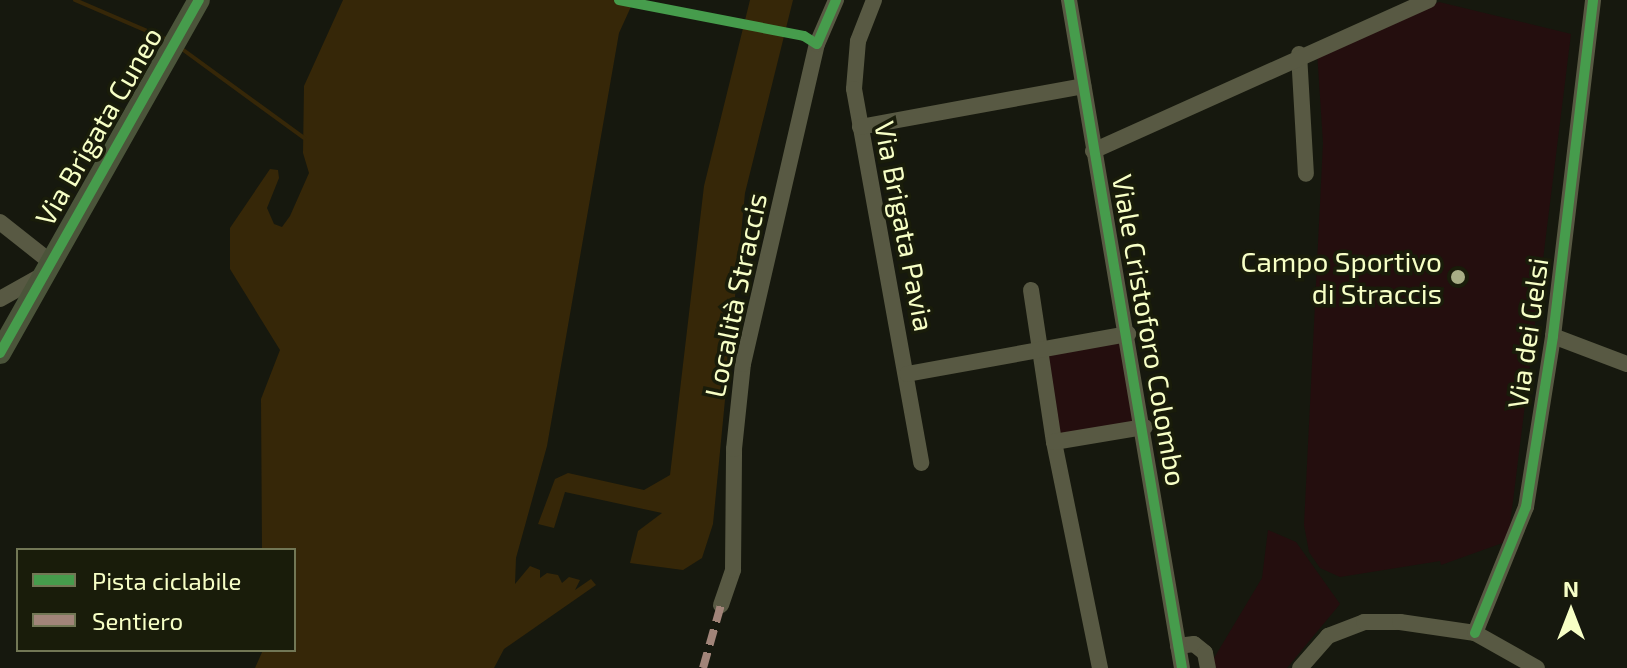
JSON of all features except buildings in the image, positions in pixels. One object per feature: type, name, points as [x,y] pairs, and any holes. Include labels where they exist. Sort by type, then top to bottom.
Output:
[{"type":"main road","name":"Via Brigata Cuneo","points":[[0,353],[44,268],[199,0]]},
{"type":"street","name":"Località Straccis","points":[[721,605],[733,570],[735,435],[743,364],[817,44],[836,0]]},
{"type":"street","name":"Via Brigata Pavia","points":[[874,0],[854,66],[860,127],[921,463]]},
{"type":"street","name":"Viale Cristoforo Colombo","points":[[1069,0],[1093,151],[1145,427],[1182,668]]},
{"type":"street","points":[[1093,151],[1299,54],[1429,0]]},
{"type":"street","name":"Via dei Gelsi","points":[[1475,633],[1526,507],[1553,336],[1593,0]]},
{"type":"street","points":[[1299,54],[1306,174]]},
{"type":"street","points":[[860,127],[1083,86]]},
{"type":"street","points":[[0,222],[44,268],[0,299]]},
{"type":"street","points":[[1031,290],[1054,442],[1100,668]]},
{"type":"street","points":[[907,374],[1128,334]]},
{"type":"street","name":"Via dei Gelsi","points":[[1553,336],[1627,364]]},
{"type":"street","points":[[1054,442],[1145,427]]},
{"type":"street","points":[[1300,668],[1328,636],[1364,622],[1400,622],[1475,633],[1537,668]]},
{"type":"street","points":[[1178,646],[1194,644],[1205,653],[1208,668]]},
{"type":"shaded area","points":[[343,0],[634,0],[619,33],[547,446],[516,558],[515,584],[530,566],[540,570],[540,578],[547,573],[558,575],[562,583],[569,577],[580,580],[575,590],[591,579],[596,585],[504,649],[494,668],[255,668],[262,652],[296,652],[296,548],[262,548],[261,399],[280,350],[230,269],[230,228],[270,169],[278,170],[279,178],[267,208],[274,224],[282,227],[290,216],[309,173],[303,153],[304,86]]},
{"type":"shaded area","points":[[750,0],[793,0],[745,193],[713,524],[702,558],[683,570],[630,563],[638,531],[662,513],[565,492],[554,528],[538,524],[555,479],[568,473],[644,490],[670,475],[704,186]]},
{"type":"shaded area","points":[[1439,2],[1571,34],[1508,541],[1441,565],[1440,561],[1340,577],[1320,568],[1309,552],[1304,525],[1323,143],[1317,51]]},
{"type":"shaded area","points":[[1128,334],[1145,427],[1054,442],[1040,349]]},
{"type":"shaded area","points":[[1268,530],[1296,542],[1340,604],[1287,668],[1208,668],[1262,578]]},
{"type":"waterway","points":[[75,0],[168,40]]},
{"type":"waterway","points":[[182,49],[304,138]]},
{"type":"marked path","points":[[703,668],[721,605]]},
{"type":"cycle path","points":[[0,353],[199,0]]},
{"type":"cycle path","points":[[619,0],[804,36],[817,44],[836,0]]},
{"type":"cycle path","points":[[1069,0],[1182,668]]},
{"type":"cycle path","points":[[1475,633],[1526,507],[1553,336],[1593,0]]},
{"type":"place","name":"Campo Sportivo di Straccis","points":[[1458,277]]}]
